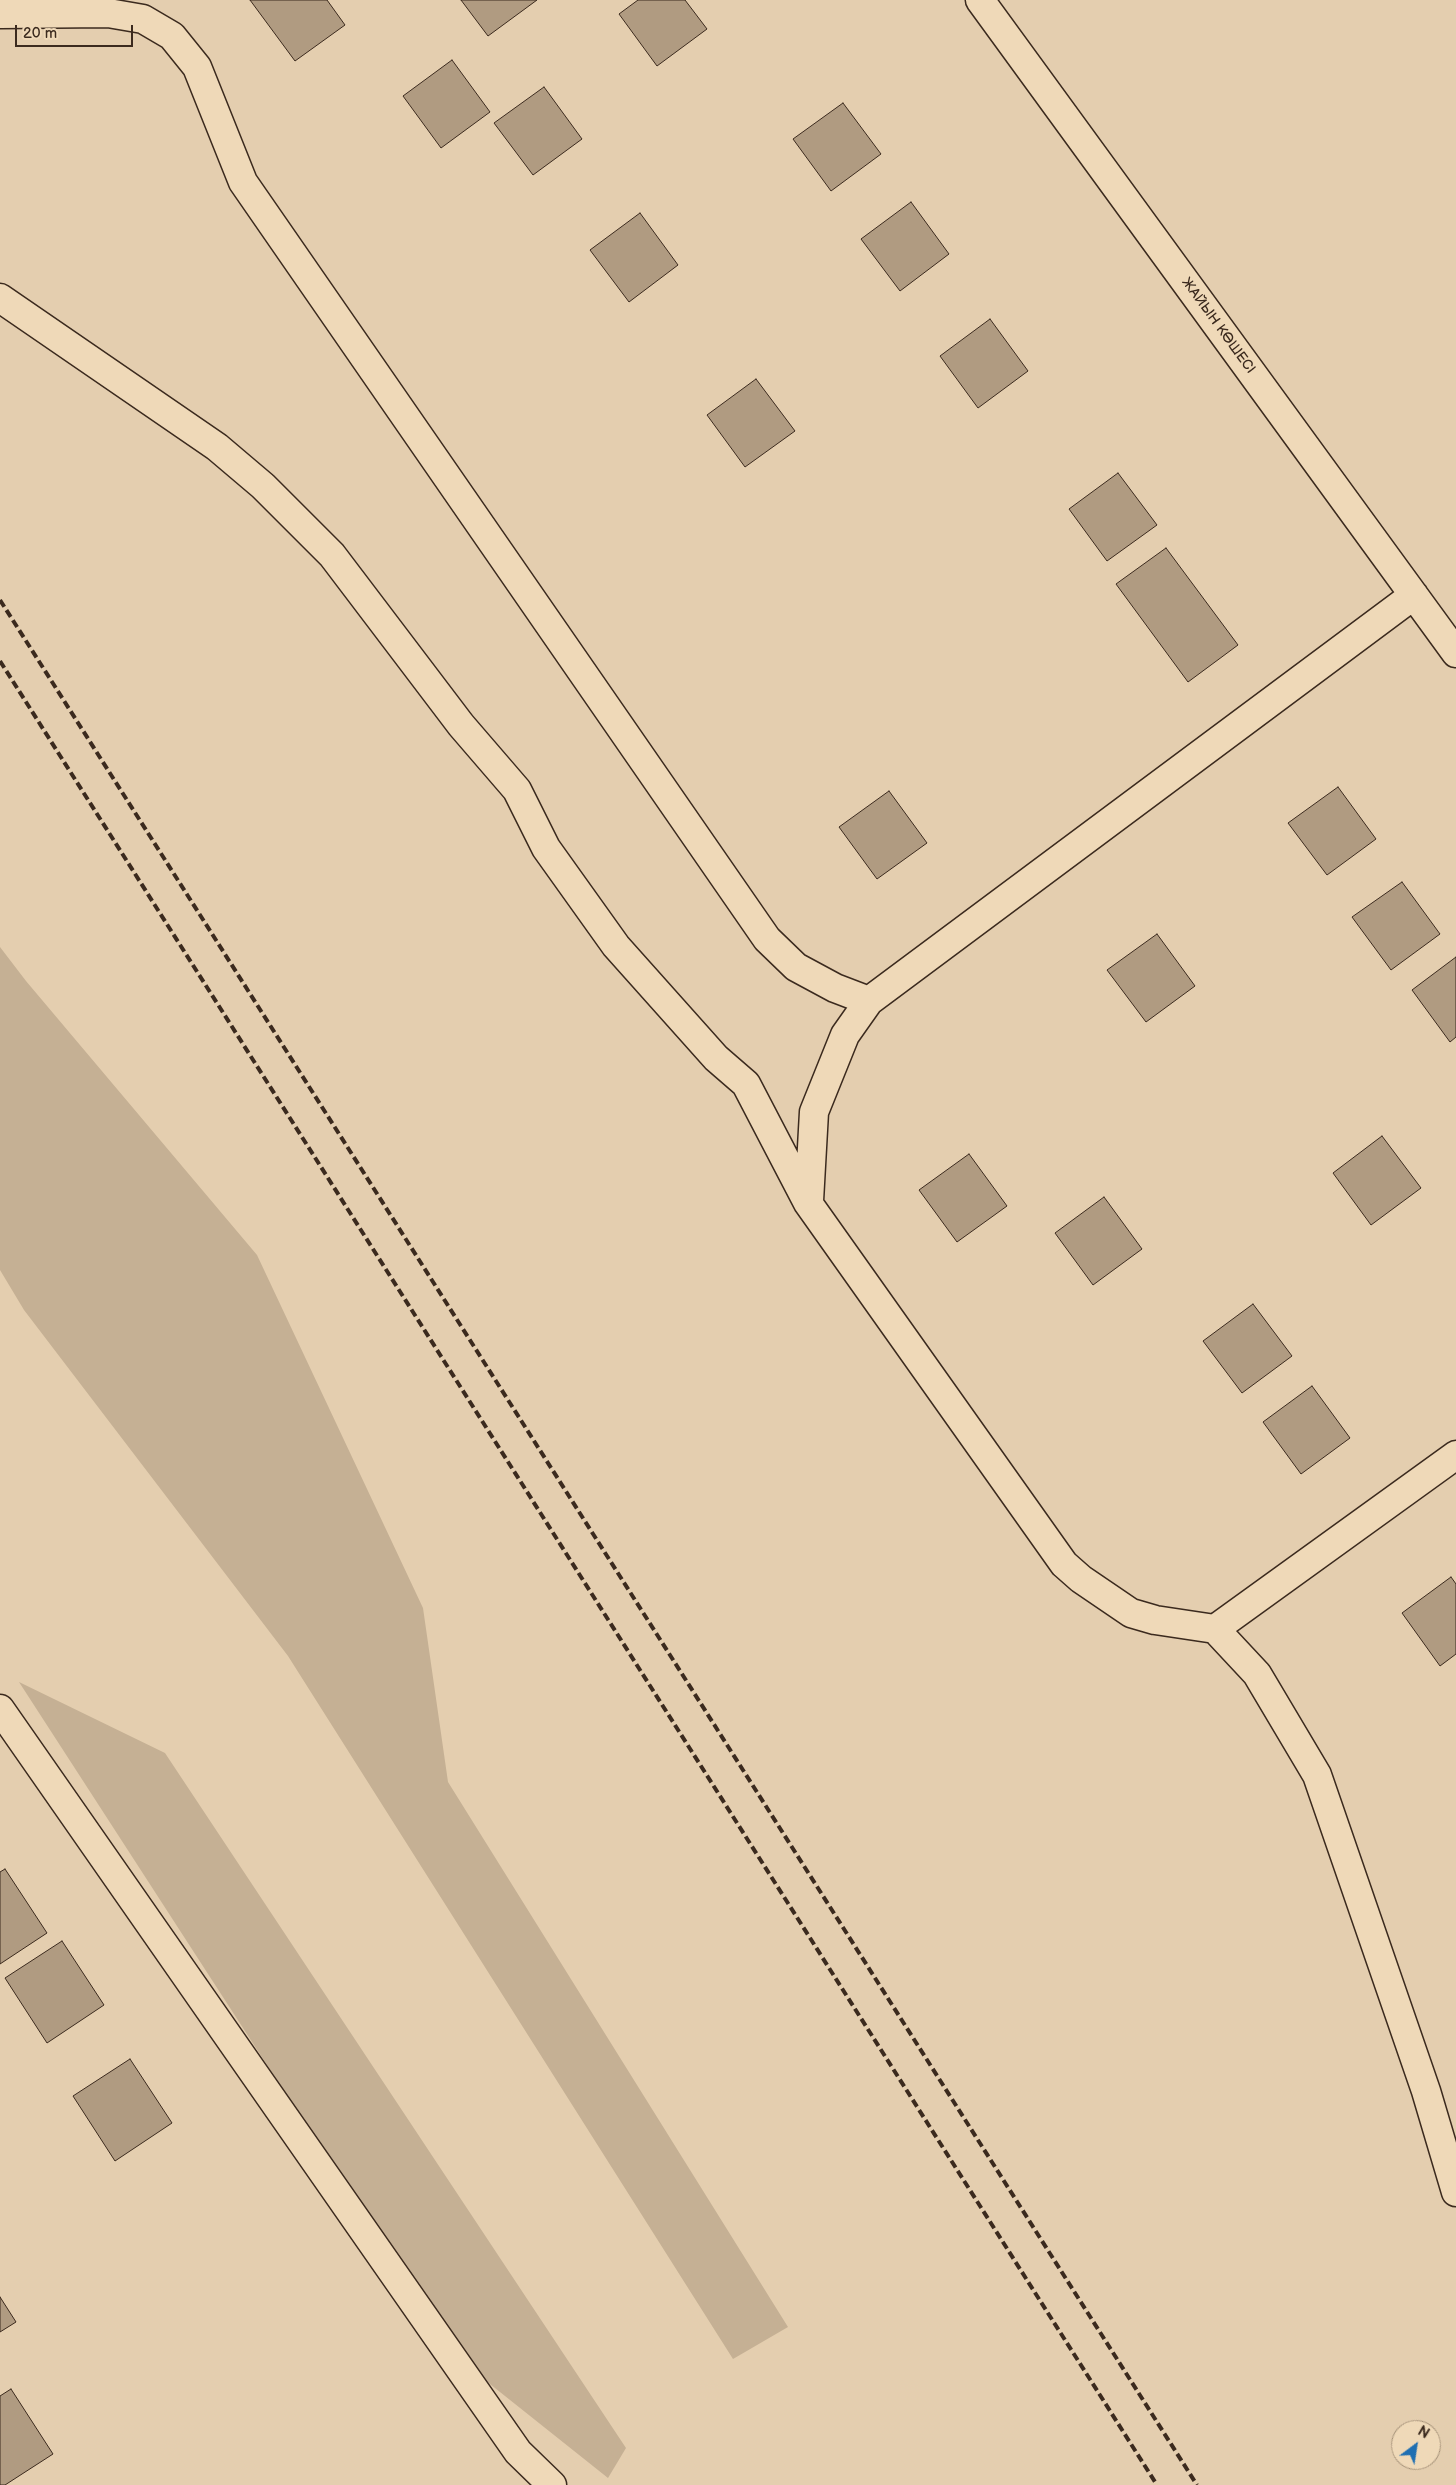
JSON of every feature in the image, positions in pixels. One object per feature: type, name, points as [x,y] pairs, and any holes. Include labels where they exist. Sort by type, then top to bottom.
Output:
[{"type":"street","name":"ЖАЙЫН КӨШЕСІ","points":[[980,0],[1456,653]]},
{"type":"street","points":[[0,14],[108,13],[143,19],[172,36],[197,67],[243,182],[766,939],[796,967],[835,988],[868,1001]]},
{"type":"street","points":[[0,298],[217,448],[263,486],[332,555],[461,725],[518,790],[546,848],[616,946],[716,1058],[746,1084],[808,1203],[1064,1564],[1081,1579],[1131,1613],[1155,1620],[1215,1628],[1257,1674],[1317,1775],[1426,2091],[1456,2192]]},
{"type":"street","points":[[808,1203],[814,1112],[845,1035],[868,1001],[1414,595]]},
{"type":"street","points":[[1215,1628],[1456,1455]]},
{"type":"street","points":[[0,1709],[518,2452],[552,2485]]},
{"type":"shaded area","points":[[0,947],[26,981],[257,1255],[423,1608],[448,1782],[788,2327],[733,2359],[288,1656],[24,1310],[0,1270]]},
{"type":"shaded area","points":[[19,1682],[165,1753],[626,2448],[608,2478],[456,2357]]},
{"type":"building","points":[[250,0],[327,0],[345,25],[295,61]]},
{"type":"building","points":[[461,0],[537,0],[488,36]]},
{"type":"building","points":[[638,0],[685,0],[707,29],[657,66],[619,14]]},
{"type":"building","points":[[452,60],[490,112],[441,148],[403,96]]},
{"type":"building","points":[[544,87],[582,139],[533,175],[494,123]]},
{"type":"building","points":[[843,103],[881,154],[831,191],[793,139]]},
{"type":"building","points":[[911,202],[949,254],[900,291],[861,239]]},
{"type":"building","points":[[640,213],[678,265],[629,302],[590,250]]},
{"type":"building","points":[[990,319],[1028,371],[978,408],[940,356]]},
{"type":"building","points":[[756,379],[795,431],[745,467],[707,415]]},
{"type":"building","points":[[1118,473],[1157,525],[1107,561],[1069,509]]},
{"type":"building","points":[[1166,548],[1238,645],[1188,682],[1116,584]]},
{"type":"building","points":[[1338,787],[1376,839],[1327,875],[1288,823]]},
{"type":"building","points":[[889,791],[927,843],[877,879],[839,827]]},
{"type":"building","points":[[1402,882],[1440,934],[1391,970],[1352,917]]},
{"type":"building","points":[[1157,934],[1195,986],[1146,1022],[1107,970]]},
{"type":"building","points":[[1456,957],[1456,1037],[1450,1042],[1412,990]]},
{"type":"building","points":[[1382,1136],[1421,1188],[1371,1225],[1333,1173]]},
{"type":"building","points":[[969,1154],[1007,1206],[957,1242],[919,1190]]},
{"type":"building","points":[[1104,1197],[1142,1249],[1093,1285],[1055,1233]]},
{"type":"building","points":[[1253,1304],[1292,1356],[1242,1393],[1203,1341]]},
{"type":"building","points":[[1312,1386],[1350,1438],[1301,1474],[1263,1422]]},
{"type":"building","points":[[1451,1577],[1456,1584],[1456,1654],[1440,1666],[1402,1613]]},
{"type":"building","points":[[5,1869],[47,1933],[0,1964],[0,1872]]},
{"type":"building","points":[[62,1941],[104,2005],[47,2043],[5,1978]]},
{"type":"building","points":[[130,2059],[172,2123],[115,2161],[73,2096]]},
{"type":"building","points":[[0,2297],[16,2322],[0,2332]]},
{"type":"building","points":[[11,2389],[53,2454],[5,2485],[0,2485],[0,2396]]},
{"type":"railway","points":[[0,600],[1197,2485]]},
{"type":"railway","points":[[0,661],[1157,2485]]}]
